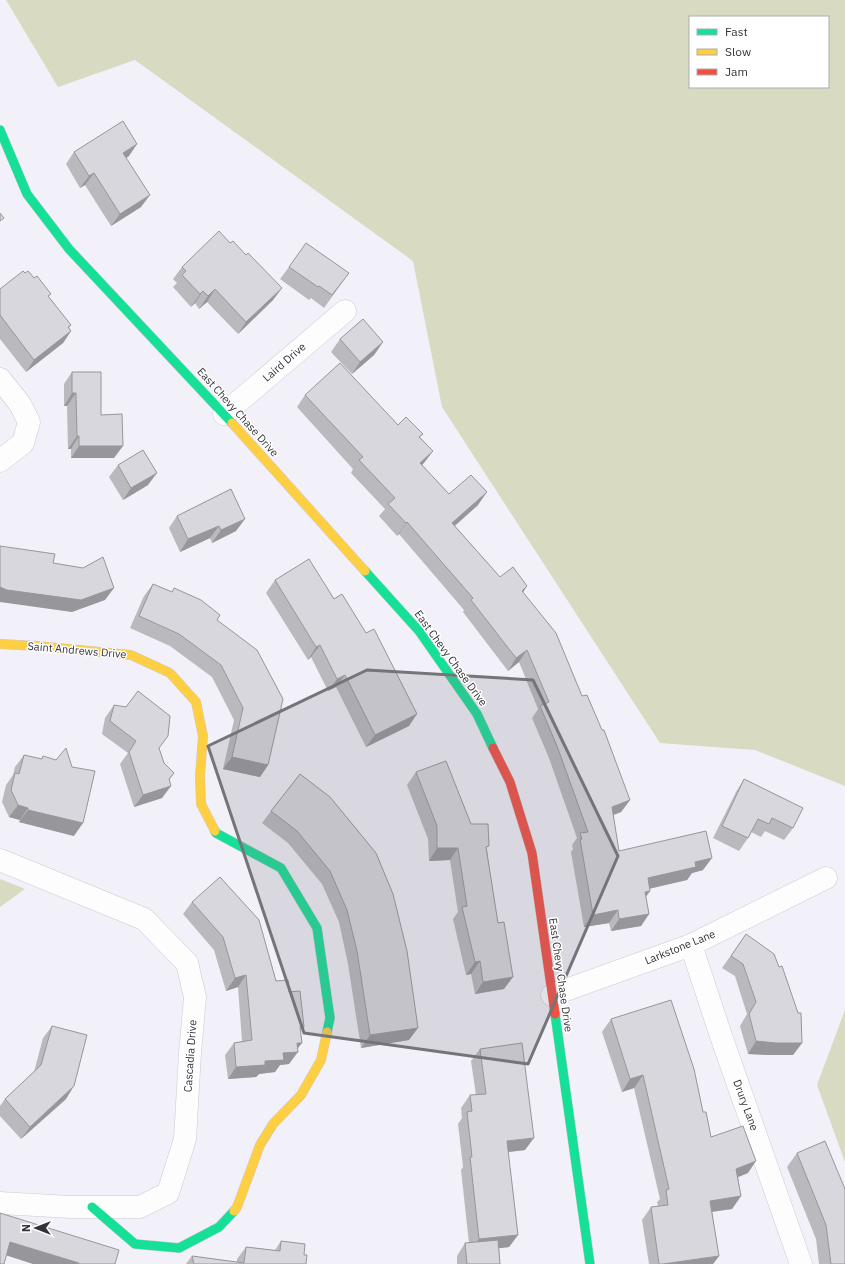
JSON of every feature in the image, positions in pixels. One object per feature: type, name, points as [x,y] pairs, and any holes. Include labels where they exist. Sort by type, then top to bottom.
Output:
[{"type":"main road","name":"East Chevy Chase Drive","points":[[0,130],[26,194],[69,249],[224,414],[419,631],[477,714],[510,782],[532,853],[590,1264]]},
{"type":"main road","name":"Saint Andrews Drive","points":[[0,644],[131,654],[170,674],[196,702],[202,736],[200,776],[201,804],[216,832],[281,868],[317,928],[330,1018],[320,1060],[302,1095],[273,1124],[260,1145],[237,1207],[219,1227],[179,1248],[135,1244],[92,1207]]},
{"type":"street","name":"Laird Drive","points":[[224,414],[345,311]]},
{"type":"street","points":[[0,379],[20,404],[29,422],[23,443],[0,461]]},
{"type":"street","name":"Cascadia Drive","points":[[0,860],[144,919],[187,963],[195,997],[185,1139],[168,1193],[140,1207],[71,1207],[0,1203]]},
{"type":"street","name":"Larkstone Lane","points":[[552,995],[691,945],[826,878]]},
{"type":"street","name":"Drury Lane","points":[[691,945],[720,1033],[801,1264]]},
{"type":"highlighted area","points":[[367,670],[533,680],[618,856],[528,1064],[304,1033],[208,746]]},
{"type":"green space","points":[[6,0],[845,0],[845,786],[755,750],[660,743],[442,407],[413,261],[135,60],[58,87]]},
{"type":"green space","points":[[0,879],[25,889],[0,907]]},
{"type":"green space","points":[[845,1010],[845,1162],[817,1085]]},
{"type":"building","points":[[123,121],[137,144],[123,153],[150,195],[120,214],[94,173],[89,176],[74,152]]},
{"type":"building","points":[[0,213],[4,218],[0,221]]},
{"type":"building","points":[[219,231],[230,243],[233,241],[246,255],[248,253],[282,288],[246,322],[215,289],[208,296],[203,291],[200,294],[182,275],[186,271],[182,267]]},
{"type":"building","points":[[306,243],[349,273],[332,295],[289,267]]},
{"type":"building","points":[[23,271],[25,273],[28,271],[34,278],[37,276],[51,294],[48,296],[71,325],[68,327],[71,331],[34,360],[0,315],[0,289]]},
{"type":"building","points":[[363,319],[383,342],[360,362],[340,339]]},
{"type":"building","points":[[340,363],[398,425],[406,417],[423,434],[419,437],[433,451],[420,463],[449,494],[471,475],[487,492],[452,523],[500,577],[513,567],[527,586],[522,591],[556,633],[582,696],[587,695],[602,730],[604,730],[630,800],[612,807],[619,851],[706,831],[712,858],[695,862],[696,867],[648,878],[650,891],[645,892],[649,914],[619,919],[618,910],[593,915],[580,839],[582,839],[580,833],[588,832],[557,746],[540,706],[549,702],[527,650],[516,658],[471,600],[473,598],[407,522],[406,523],[388,504],[395,498],[359,460],[363,457],[305,395]]},
{"type":"building","points":[[72,372],[101,372],[101,415],[122,414],[123,446],[79,446],[79,436],[77,436],[76,393],[72,393]]},
{"type":"building","points":[[143,450],[157,473],[131,488],[118,465]]},
{"type":"building","points":[[231,489],[245,519],[221,530],[219,526],[188,539],[177,516]]},
{"type":"building","points":[[0,546],[55,554],[53,563],[83,568],[103,557],[114,588],[81,600],[7,590],[0,587]]},
{"type":"building","points":[[309,559],[334,599],[342,594],[366,633],[374,629],[417,714],[375,735],[345,675],[337,679],[320,645],[316,647],[275,580]]},
{"type":"building","points":[[153,584],[172,592],[174,588],[201,600],[220,615],[217,620],[257,650],[283,699],[268,765],[232,757],[243,708],[221,665],[179,634],[139,616]]},
{"type":"building","points":[[138,691],[170,716],[168,736],[159,748],[164,763],[174,773],[169,779],[171,786],[143,795],[129,752],[136,741],[110,721],[114,705],[126,707]]},
{"type":"building","points":[[66,748],[72,767],[95,771],[83,823],[28,810],[28,808],[18,805],[11,790],[15,773],[19,774],[24,755],[42,759],[43,756],[56,760]]},
{"type":"building","points":[[446,761],[471,824],[488,824],[489,846],[486,847],[498,923],[504,922],[513,977],[483,982],[480,961],[475,962],[462,907],[467,906],[458,848],[437,848],[437,826],[416,772]]},
{"type":"building","points":[[300,774],[330,797],[376,853],[393,894],[407,951],[418,1028],[370,1035],[357,951],[347,910],[330,871],[297,831],[271,811]]},
{"type":"building","points":[[744,779],[803,808],[793,828],[772,818],[769,824],[758,819],[748,838],[722,826]]},
{"type":"building","points":[[220,877],[259,920],[276,981],[288,980],[289,992],[300,991],[304,1027],[300,1027],[302,1043],[297,1043],[298,1052],[283,1053],[284,1060],[265,1061],[265,1065],[236,1067],[234,1043],[252,1040],[246,975],[235,978],[223,937],[192,902]]},
{"type":"building","points":[[746,934],[774,954],[779,967],[782,966],[798,1013],[801,1013],[802,1043],[756,1041],[749,1014],[756,1002],[743,964],[731,956]]},
{"type":"building","points":[[671,1000],[694,1069],[703,1112],[706,1112],[711,1137],[743,1126],[756,1161],[736,1169],[741,1196],[710,1201],[719,1256],[659,1264],[651,1207],[668,1205],[666,1190],[669,1189],[643,1075],[630,1079],[611,1019]]},
{"type":"building","points":[[52,1026],[87,1035],[74,1086],[30,1127],[5,1099],[41,1065]]},
{"type":"building","points":[[522,1043],[534,1138],[507,1141],[518,1235],[479,1239],[470,1157],[472,1157],[467,1112],[472,1111],[470,1095],[486,1094],[480,1049]]},
{"type":"building","points":[[825,1141],[845,1189],[845,1264],[831,1264],[826,1225],[797,1153]]},
{"type":"building","points":[[0,1213],[119,1250],[115,1264],[79,1264],[10,1242],[4,1264],[0,1264]]},
{"type":"building","points":[[498,1240],[500,1264],[467,1264],[465,1243]]},
{"type":"building","points":[[281,1241],[305,1244],[304,1255],[307,1255],[306,1264],[194,1264],[192,1256],[244,1263],[246,1247],[280,1251]]},
{"type":"traffic: fast","points":[[0,130],[27,194],[69,249],[232,423]]},
{"type":"traffic: fast","points":[[365,571],[419,631],[477,714],[493,748]]},
{"type":"traffic: fast","points":[[215,831],[216,833],[281,868],[317,928],[330,1018],[327,1032]]},
{"type":"traffic: fast","points":[[555,1014],[590,1264]]},
{"type":"traffic: fast","points":[[92,1207],[135,1244],[179,1248],[219,1227],[234,1211]]},
{"type":"traffic: slow","points":[[232,423],[365,571]]},
{"type":"traffic: slow","points":[[0,644],[131,655],[170,673],[196,702],[203,736],[200,776],[201,804],[215,831]]},
{"type":"traffic: slow","points":[[234,1211],[237,1207],[260,1145],[273,1124],[301,1095],[321,1060],[327,1032]]},
{"type":"traffic: jam","points":[[493,748],[510,782],[532,853],[555,1014]]}]
